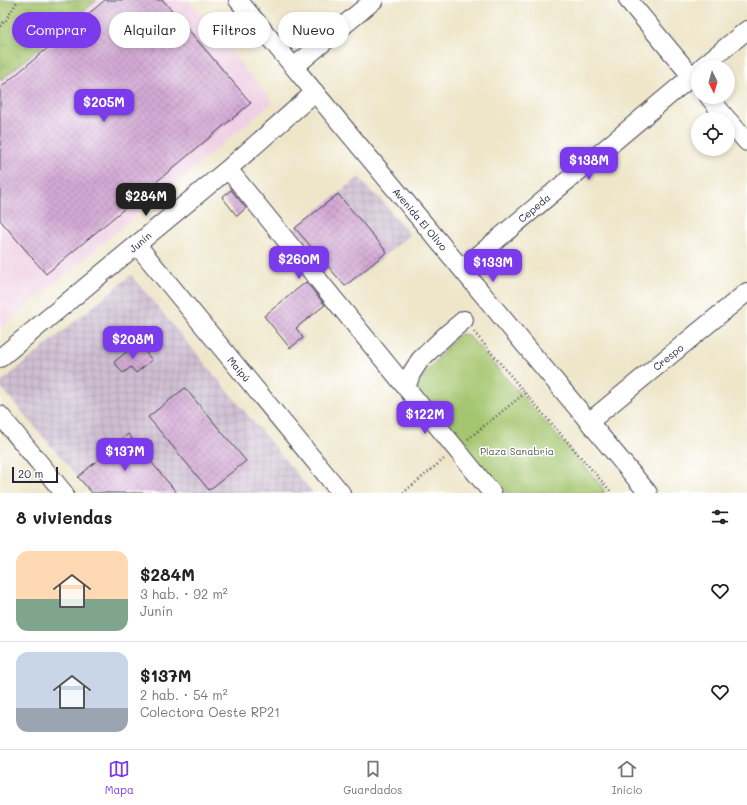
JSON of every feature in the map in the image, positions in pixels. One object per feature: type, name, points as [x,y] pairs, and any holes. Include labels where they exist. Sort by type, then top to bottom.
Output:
[{"type":"street","name":"Avenida El Olivo","points":[[238,0],[648,493]]},
{"type":"street","points":[[294,67],[374,0]]},
{"type":"street","points":[[628,0],[691,68]]},
{"type":"street","name":"Cepeda","points":[[713,60],[747,30]]},
{"type":"street","name":"Cepeda","points":[[462,269],[691,79]]},
{"type":"street","name":"Junín","points":[[0,358],[228,169],[315,92]]},
{"type":"street","points":[[715,104],[722,112]]},
{"type":"street","points":[[735,127],[747,142]]},
{"type":"street","points":[[228,169],[492,493]]},
{"type":"street","name":"Maipú","points":[[137,245],[341,493]]},
{"type":"street","name":"Crespo","points":[[589,422],[747,292]]},
{"type":"street","points":[[406,388],[411,374],[420,360],[464,320]]},
{"type":"street","points":[[0,415],[64,493]]},
{"type":"path","points":[[0,26],[18,0]]},
{"type":"path","points":[[464,320],[612,493]]},
{"type":"shaded area","points":[[97,0],[188,0],[198,12],[198,48],[228,48],[273,102],[0,328],[0,81],[40,48],[101,48],[101,12],[83,12]]},
{"type":"shaded area","points":[[359,177],[371,192],[380,198],[410,235],[344,289],[295,228]]},
{"type":"shaded area","points":[[131,275],[313,493],[91,493],[0,386],[0,383]]},
{"type":"green space","points":[[0,0],[97,0],[83,12],[12,12],[12,48],[40,48],[0,81]]},
{"type":"green space","name":"Plaza Sanabria","points":[[461,334],[468,335],[601,485],[605,493],[500,493],[419,395],[418,387],[422,378],[456,336]]},
{"type":"building","points":[[105,0],[163,0],[173,12],[109,12],[109,48],[190,48],[190,32],[198,41],[198,48],[204,48],[251,103],[46,274],[0,220],[0,88],[48,48],[101,48],[101,12],[91,12]]},
{"type":"building","points":[[231,190],[246,208],[237,216],[222,197]]},
{"type":"building","points":[[338,194],[387,252],[345,286],[295,228]]},
{"type":"building","points":[[306,282],[325,305],[296,328],[303,338],[290,348],[264,316]]},
{"type":"building","points":[[138,343],[152,360],[136,373],[131,367],[123,373],[114,362]]},
{"type":"building","points":[[185,388],[246,461],[209,490],[148,417]]},
{"type":"building","points":[[128,434],[177,493],[92,493],[78,477]]}]
